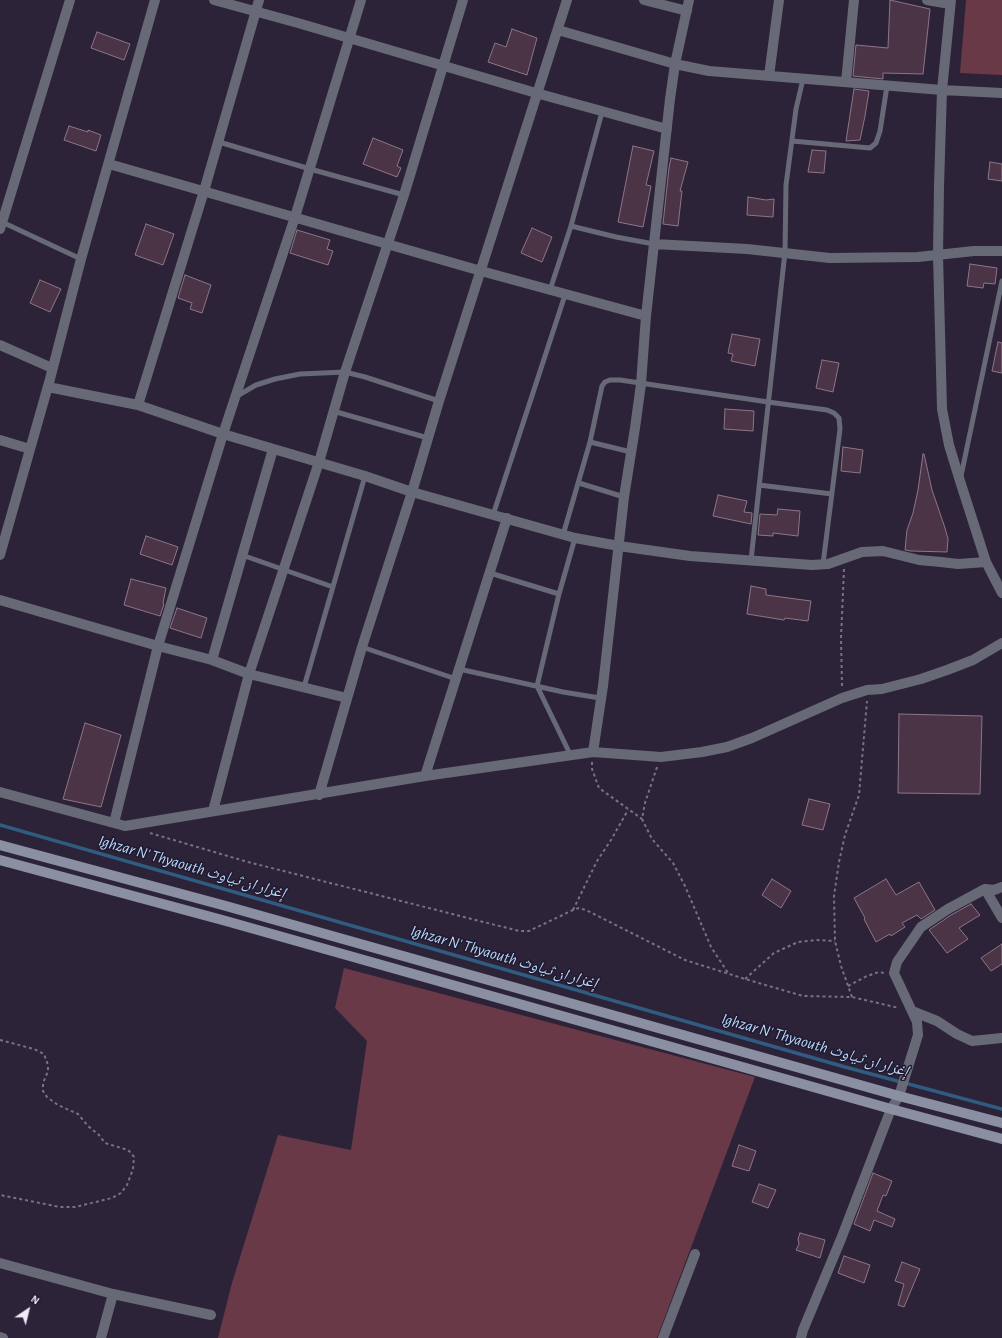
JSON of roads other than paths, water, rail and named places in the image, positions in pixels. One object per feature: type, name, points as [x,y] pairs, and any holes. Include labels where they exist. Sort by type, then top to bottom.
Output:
[{"type":"street","points":[[1,226],[70,0]]},
{"type":"street","points":[[0,555],[48,387],[81,259],[155,0]]},
{"type":"street","points":[[214,0],[298,23],[536,94],[667,129]]},
{"type":"street","points":[[138,405],[219,142],[259,0]]},
{"type":"street","points":[[114,823],[158,646],[223,434],[295,217],[360,0]]},
{"type":"street","points":[[213,810],[249,674],[319,462],[345,372],[404,196],[463,0]]},
{"type":"street","points":[[319,795],[362,647],[567,0]]},
{"type":"street","points":[[644,0],[687,11]]},
{"type":"street","points":[[593,752],[624,497],[641,384],[646,316],[675,64],[689,0]]},
{"type":"street","points":[[770,76],[779,0]]},
{"type":"street","points":[[846,82],[854,0]]},
{"type":"street","points":[[927,0],[950,2],[942,90],[938,255],[942,409],[960,481],[986,562],[1002,593]]},
{"type":"street","points":[[558,30],[675,64],[709,71],[942,90],[1002,92]]},
{"type":"street","points":[[109,164],[565,295],[646,316]]},
{"type":"street","points":[[654,244],[784,252],[830,258],[910,257],[974,251],[1002,251]]},
{"type":"street","points":[[0,345],[52,368]]},
{"type":"street","points":[[48,387],[138,405],[223,434],[366,476],[412,492],[575,538],[690,556],[812,565],[828,564],[862,552],[883,551],[919,560],[958,564],[986,562]]},
{"type":"street","points":[[0,440],[30,449]]},
{"type":"street","points":[[212,660],[273,449]]},
{"type":"street","points":[[424,776],[507,518]]},
{"type":"street","points":[[0,600],[158,646],[212,660],[249,674],[347,698]]},
{"type":"street","points":[[0,792],[126,826],[213,810],[319,795],[424,776],[593,752],[661,757],[702,752],[727,747],[752,738],[842,698],[867,690],[882,689],[921,679],[973,660],[1002,643]]},
{"type":"street","points":[[0,845],[900,1092],[1002,1123]]},
{"type":"street","points":[[0,860],[226,921],[1002,1139]]},
{"type":"street","points":[[801,1338],[891,1109],[900,1092],[918,1035],[917,1022],[894,973],[897,962],[921,927],[948,909],[985,889],[994,890],[1002,887]]},
{"type":"street","points":[[985,889],[1002,918]]},
{"type":"street","points":[[912,1011],[937,1021],[957,1034],[972,1041],[988,1041],[1002,1038]]},
{"type":"street","points":[[663,1338],[694,1254]]},
{"type":"street","points":[[0,1264],[113,1294],[212,1315]]},
{"type":"street","points":[[101,1338],[113,1294]]},
{"type":"lane","points":[[751,560],[784,252],[786,185],[796,109],[802,79]]},
{"type":"lane","points":[[792,141],[870,148],[876,143],[880,131],[887,86]]},
{"type":"lane","points":[[550,290],[571,226],[602,112]]},
{"type":"lane","points":[[219,142],[404,196]]},
{"type":"lane","points":[[1,226],[81,259]]},
{"type":"lane","points":[[571,226],[616,237],[654,244]]},
{"type":"lane","points":[[960,481],[1002,281]]},
{"type":"lane","points":[[494,514],[565,295]]},
{"type":"lane","points":[[235,397],[256,385],[275,379],[300,374],[345,372],[439,401]]},
{"type":"lane","points":[[563,534],[590,442],[602,386],[605,382],[610,380],[620,380],[827,410],[834,413],[839,418],[840,429],[823,564]]},
{"type":"lane","points":[[333,411],[428,438]]},
{"type":"lane","points":[[590,442],[631,452]]},
{"type":"lane","points":[[304,687],[366,476]]},
{"type":"lane","points":[[578,483],[624,497]]},
{"type":"lane","points":[[759,486],[832,494]]},
{"type":"lane","points":[[571,756],[537,686],[559,594],[575,538]]},
{"type":"lane","points":[[242,555],[333,587]]},
{"type":"lane","points":[[490,573],[559,594]]},
{"type":"lane","points":[[362,647],[456,679]]},
{"type":"lane","points":[[458,669],[600,698]]},
{"type":"waterway","name":"Ighzar N' Thyaouth إغزار ان ثياوث","points":[[0,825],[845,1067],[1002,1109]]}]
